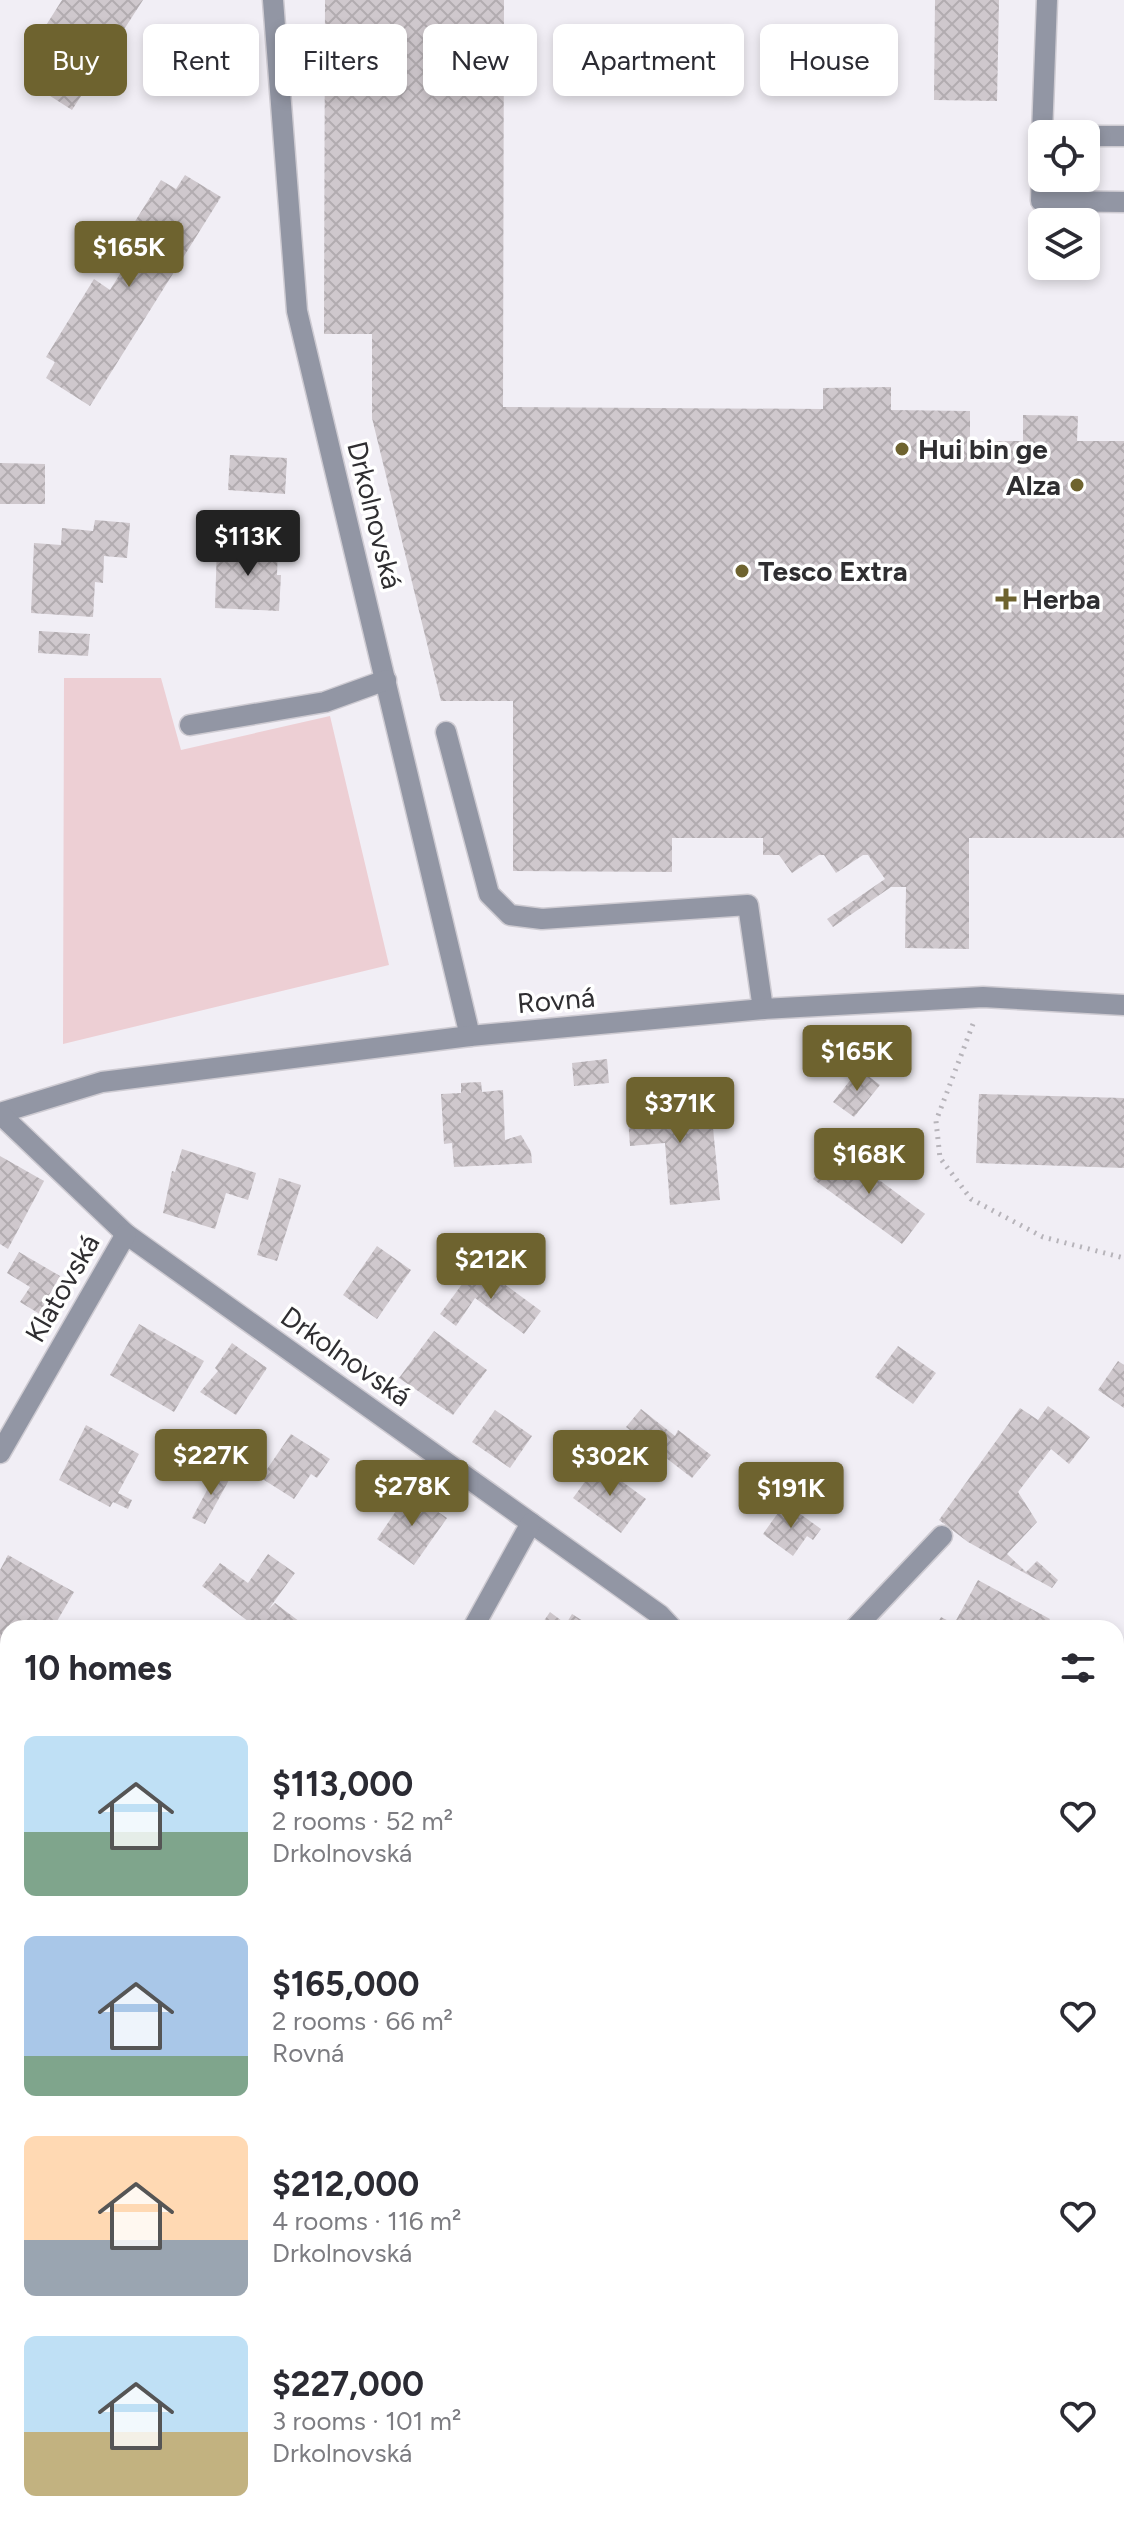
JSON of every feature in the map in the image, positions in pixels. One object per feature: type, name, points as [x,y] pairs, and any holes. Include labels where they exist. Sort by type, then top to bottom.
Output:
[{"type":"street","name":"Drkolnovská","points":[[273,0],[297,311],[470,1036]]},
{"type":"street","points":[[1043,120],[1047,0]]},
{"type":"street","points":[[1100,136],[1124,136]]},
{"type":"street","points":[[1041,192],[1041,201],[1124,202]]},
{"type":"street","points":[[190,725],[325,702],[386,680]]},
{"type":"street","points":[[446,732],[489,894],[510,915],[542,919],[748,905],[763,1009]]},
{"type":"street","name":"Rovná","points":[[0,1114],[102,1082],[470,1036],[763,1009],[983,997],[1124,1005]]},
{"type":"street","name":"Drkolnovská","points":[[0,1114],[126,1234],[665,1620]]},
{"type":"street","name":"Klatovská","points":[[0,1453],[126,1234]]},
{"type":"street","points":[[477,1620],[531,1523]]},
{"type":"street","points":[[863,1620],[942,1536]]},
{"type":"path","points":[[983,997],[936,1121],[940,1158],[971,1199],[1043,1237],[1124,1258]]},
{"type":"shaded area","points":[[64,678],[161,678],[181,750],[330,716],[389,965],[63,1044]]},
{"type":"building","points":[[62,0],[143,0],[127,25],[47,24]]},
{"type":"building","points":[[325,0],[504,0],[504,24],[423,24],[423,96],[504,96],[503,407],[823,409],[823,388],[891,387],[891,410],[970,411],[970,441],[1023,441],[1023,415],[1078,416],[1077,441],[1124,441],[1124,838],[969,838],[969,949],[905,948],[906,887],[891,887],[833,927],[827,919],[885,879],[868,855],[863,855],[836,873],[824,855],[819,855],[792,873],[779,855],[763,855],[763,838],[672,838],[672,872],[513,871],[513,701],[441,701],[372,418],[372,334],[324,334],[325,96],[407,96],[407,24],[325,24]]},
{"type":"building","points":[[935,0],[999,0],[997,101],[934,100]]},
{"type":"building","points":[[50,96],[81,96],[72,110]]},
{"type":"building","points":[[185,175],[221,197],[90,406],[46,378],[55,362],[46,357],[94,279],[110,290],[130,258],[117,250],[161,180],[176,189]]},
{"type":"building","points":[[230,455],[287,458],[285,494],[228,490]]},
{"type":"building","points":[[0,463],[45,464],[45,504],[0,504]]},
{"type":"building","points":[[95,520],[130,523],[127,558],[104,556],[103,583],[95,582],[93,617],[31,613],[34,543],[61,545],[62,528],[93,531]]},
{"type":"building","points":[[217,544],[278,546],[277,575],[281,575],[279,611],[215,608]]},
{"type":"building","points":[[39,631],[90,634],[88,656],[38,653]]},
{"type":"building","points":[[607,1059],[609,1083],[574,1086],[572,1063]]},
{"type":"building","points":[[859,1069],[880,1085],[854,1117],[833,1102]]},
{"type":"building","points":[[481,1082],[482,1092],[503,1090],[505,1140],[521,1135],[531,1152],[532,1163],[454,1167],[452,1143],[444,1144],[441,1094],[461,1093],[461,1083]]},
{"type":"building","points":[[979,1094],[1124,1098],[1124,1168],[976,1163]]},
{"type":"building","points":[[710,1097],[720,1200],[670,1205],[665,1143],[630,1146],[627,1104]]},
{"type":"building","points":[[836,1148],[925,1214],[902,1244],[813,1179]]},
{"type":"building","points":[[182,1149],[256,1173],[248,1200],[226,1193],[215,1229],[163,1213],[172,1171],[175,1172]]},
{"type":"building","points":[[0,1156],[44,1181],[8,1249],[0,1244]]},
{"type":"building","points":[[279,1178],[301,1185],[277,1261],[257,1255]]},
{"type":"building","points":[[377,1246],[411,1270],[377,1319],[343,1295]]},
{"type":"building","points":[[19,1252],[60,1276],[48,1297],[58,1302],[48,1319],[20,1302],[30,1287],[7,1273]]},
{"type":"building","points":[[477,1264],[541,1311],[524,1334],[475,1298],[456,1326],[440,1314]]},
{"type":"building","points":[[139,1324],[204,1361],[174,1412],[110,1375]]},
{"type":"building","points":[[434,1331],[487,1370],[453,1415],[399,1378]]},
{"type":"building","points":[[232,1343],[267,1368],[236,1415],[200,1392],[218,1371],[215,1368]]},
{"type":"building","points":[[898,1346],[936,1373],[913,1404],[875,1377]]},
{"type":"building","points":[[1118,1361],[1124,1365],[1124,1408],[1098,1390]]},
{"type":"building","points":[[1048,1406],[1090,1437],[1069,1464],[1051,1449],[1018,1492],[1037,1522],[1007,1554],[1026,1572],[1037,1561],[1058,1580],[1052,1588],[968,1542],[939,1520],[1020,1408],[1038,1420]]},
{"type":"building","points":[[641,1409],[675,1436],[678,1430],[711,1455],[692,1478],[626,1427]]},
{"type":"building","points":[[495,1410],[532,1436],[510,1468],[472,1442]]},
{"type":"building","points":[[86,1425],[139,1454],[118,1493],[132,1500],[128,1509],[113,1502],[110,1507],[59,1480]]},
{"type":"building","points":[[291,1434],[330,1459],[317,1478],[311,1474],[294,1499],[261,1478]]},
{"type":"building","points":[[598,1464],[646,1499],[621,1533],[573,1498]]},
{"type":"building","points":[[218,1470],[230,1478],[205,1524],[192,1518]]},
{"type":"building","points":[[409,1492],[447,1518],[414,1565],[377,1539]]},
{"type":"building","points":[[785,1503],[821,1529],[813,1540],[807,1536],[793,1556],[763,1534]]},
{"type":"building","points":[[268,1554],[295,1573],[268,1610],[275,1603],[297,1620],[247,1620],[202,1586],[220,1563],[248,1583]]},
{"type":"building","points":[[8,1555],[74,1592],[58,1620],[0,1620],[0,1570]]},
{"type":"building","points":[[978,1580],[1050,1619],[1049,1620],[956,1620]]},
{"type":"building","points":[[550,1612],[561,1620],[544,1620]]},
{"type":"place","name":"Hui bin ge","points":[[902,449]]},
{"type":"place","name":"Alza","points":[[1077,485]]},
{"type":"place","name":"Tesco Extra","points":[[742,571]]},
{"type":"place","name":"Herba","points":[[1006,599]]}]
